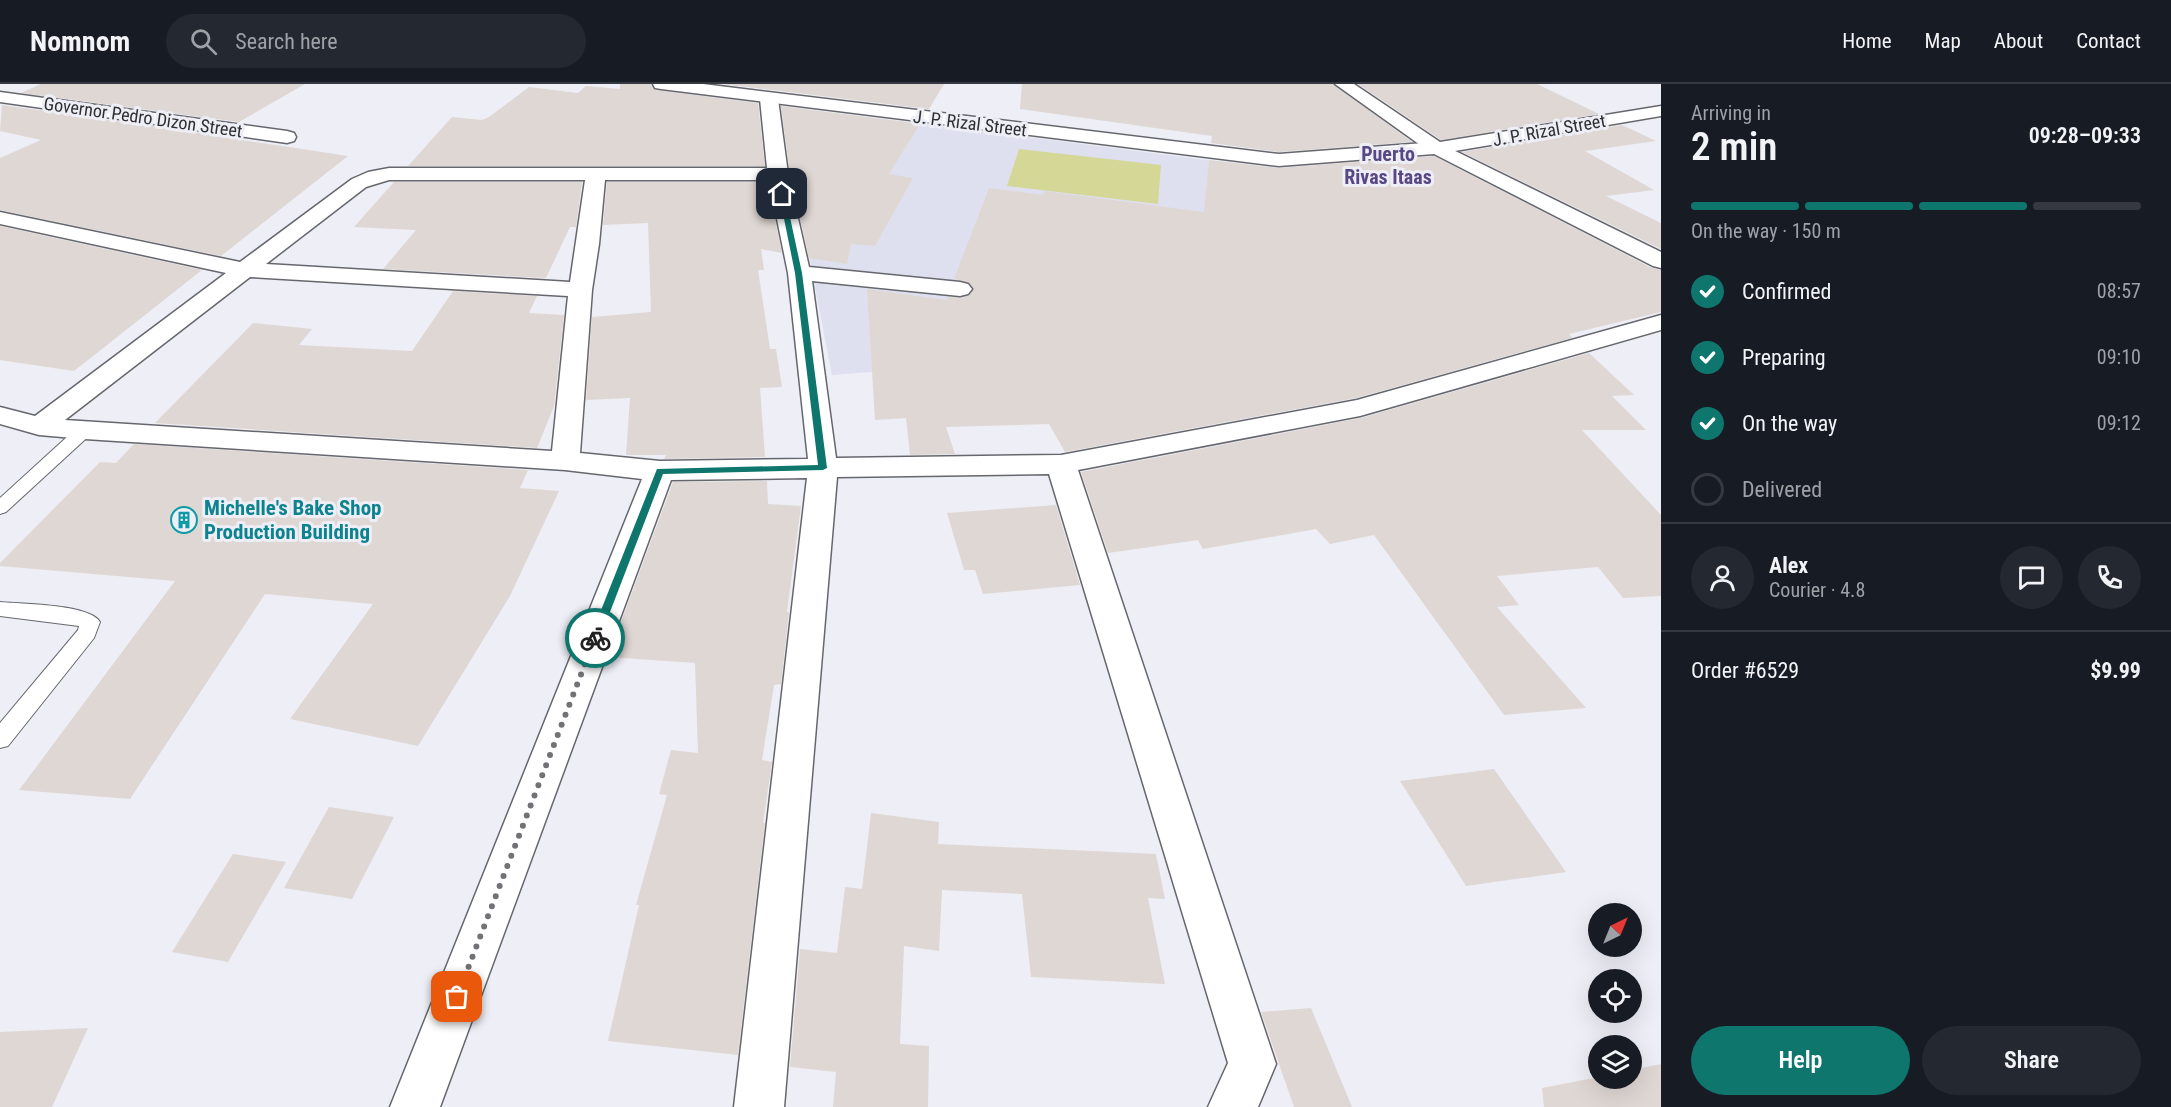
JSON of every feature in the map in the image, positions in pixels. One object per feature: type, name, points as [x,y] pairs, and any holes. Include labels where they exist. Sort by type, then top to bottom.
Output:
[{"type":"street","points":[[0,96],[24,84]]},
{"type":"street","name":"J. P. Rizal Street","points":[[661,84],[1279,160],[1437,148],[1661,111]]},
{"type":"street","points":[[1343,84],[1437,148],[1661,261]]},
{"type":"street","name":"Governor Pedro Dizon Street","points":[[0,96],[287,137]]},
{"type":"street","points":[[759,1107],[823,468],[799,273],[778,174],[769,99]]},
{"type":"street","points":[[39,426],[359,183],[375,176],[389,174],[595,176],[778,174]]},
{"type":"street","points":[[565,461],[580,290],[588,244],[595,176]]},
{"type":"street","points":[[0,218],[245,270],[580,290]]},
{"type":"street","points":[[799,273],[960,289]]},
{"type":"street","points":[[0,416],[39,426],[84,430],[565,461],[660,471],[1061,464],[1360,408],[1661,322]]},
{"type":"street","points":[[1061,464],[1252,1064],[1233,1107]]},
{"type":"street","points":[[415,1107],[660,471]]},
{"type":"lane","points":[[0,508],[84,430]]},
{"type":"lane","points":[[0,609],[79,617],[90,622],[87,633],[0,739]]},
{"type":"shaded area","points":[[780,107],[1283,170],[991,363],[832,375]]},
{"type":"green space","points":[[1019,149],[1161,165],[1158,204],[1007,186]]},
{"type":"building","points":[[41,84],[305,84],[239,122],[21,93]]},
{"type":"building","points":[[620,84],[651,84],[655,90],[758,103],[765,166],[408,166],[452,117],[482,120],[529,87],[578,93],[586,86],[620,89]]},
{"type":"building","points":[[722,84],[944,84],[929,109]]},
{"type":"building","points":[[1022,84],[1333,84],[1412,142],[1279,152],[1211,143],[1212,136],[1020,109]]},
{"type":"building","points":[[1358,84],[1537,84],[1599,114],[1441,140]]},
{"type":"building","points":[[2,105],[348,156],[221,256],[0,210],[0,158],[41,140],[0,131]]},
{"type":"building","points":[[781,106],[920,124],[889,174],[913,178],[875,246],[851,244],[847,264],[809,258],[790,174]]},
{"type":"building","points":[[1622,125],[1656,141],[1585,151],[1654,190],[1606,196],[1661,223],[1661,249],[1462,152]]},
{"type":"building","points":[[1434,156],[1652,268],[1661,270],[1661,312],[1569,334],[1572,338],[1356,398],[1065,452],[1049,424],[946,427],[955,454],[910,455],[906,418],[875,420],[867,289],[947,300],[948,297],[960,298],[970,295],[974,289],[970,283],[954,279],[989,188],[1043,195],[1044,191],[1204,212],[1209,160],[1279,168]]},
{"type":"building","points":[[394,182],[582,182],[576,227],[570,227],[546,278],[383,269],[416,230],[354,227]]},
{"type":"building","points":[[607,182],[767,182],[782,253],[761,249],[764,270],[758,270],[770,349],[776,349],[782,387],[760,388],[765,457],[664,459],[666,455],[626,455],[630,398],[586,400],[592,317],[651,312],[648,223],[603,225]]},
{"type":"building","points":[[0,226],[202,270],[74,371],[0,360]]},
{"type":"building","points":[[453,291],[537,296],[529,313],[564,315],[554,406],[537,448],[155,423],[253,323],[312,329],[299,345],[412,351]]},
{"type":"building","points":[[1589,353],[1634,395],[1612,396],[1646,430],[1582,430],[1661,515],[1661,596],[1623,598],[1598,567],[1497,576],[1519,605],[1497,607],[1586,708],[1504,715],[1374,535],[1330,544],[1316,529],[1203,549],[1198,540],[1108,553],[1081,472],[1361,418]]},
{"type":"building","points":[[134,444],[528,470],[520,488],[559,491],[510,596],[418,746],[290,719],[373,604],[265,594],[130,799],[19,790],[175,581],[0,566],[0,563],[100,462],[116,463]]},
{"type":"building","points":[[767,481],[768,504],[801,506],[787,612],[789,612],[781,684],[774,685],[762,760],[772,762],[763,823],[765,823],[738,1055],[608,1041],[639,905],[636,905],[667,795],[659,794],[671,750],[698,753],[695,663],[608,657],[673,482]]},
{"type":"building","points":[[1056,505],[1080,585],[983,594],[975,570],[964,570],[947,513]]},
{"type":"building","points":[[1494,769],[1566,872],[1466,886],[1400,781]]},
{"type":"building","points":[[329,807],[394,817],[352,899],[284,888]]},
{"type":"building","points":[[871,813],[939,822],[938,844],[1156,854],[1165,899],[1148,898],[1165,984],[1031,977],[1022,894],[942,890],[939,951],[904,946],[900,1044],[929,1046],[928,1107],[833,1107],[836,1072],[790,1067],[800,949],[837,953],[845,887],[862,889]]},
{"type":"building","points":[[233,854],[286,862],[228,962],[172,952]]},
{"type":"building","points":[[1311,1008],[1352,1107],[1294,1107],[1261,1012]]},
{"type":"building","points":[[88,1028],[52,1107],[0,1107],[0,1032]]},
{"type":"building","points":[[1661,1064],[1661,1107],[1544,1107],[1542,1088],[1588,1079],[1588,1089],[1642,1089],[1642,1068]]},
{"type":"way so far","points":[[457,997],[595,638]]},
{"type":"place","name":"Michelle's Bake Shop Production Building","points":[[184,520]]},
{"type":"district","name":"Puerto Rivas Itaas","points":[[1388,166]]},
{"type":"route","points":[[595,638],[660,471],[823,468],[799,273],[782,194]]}]
